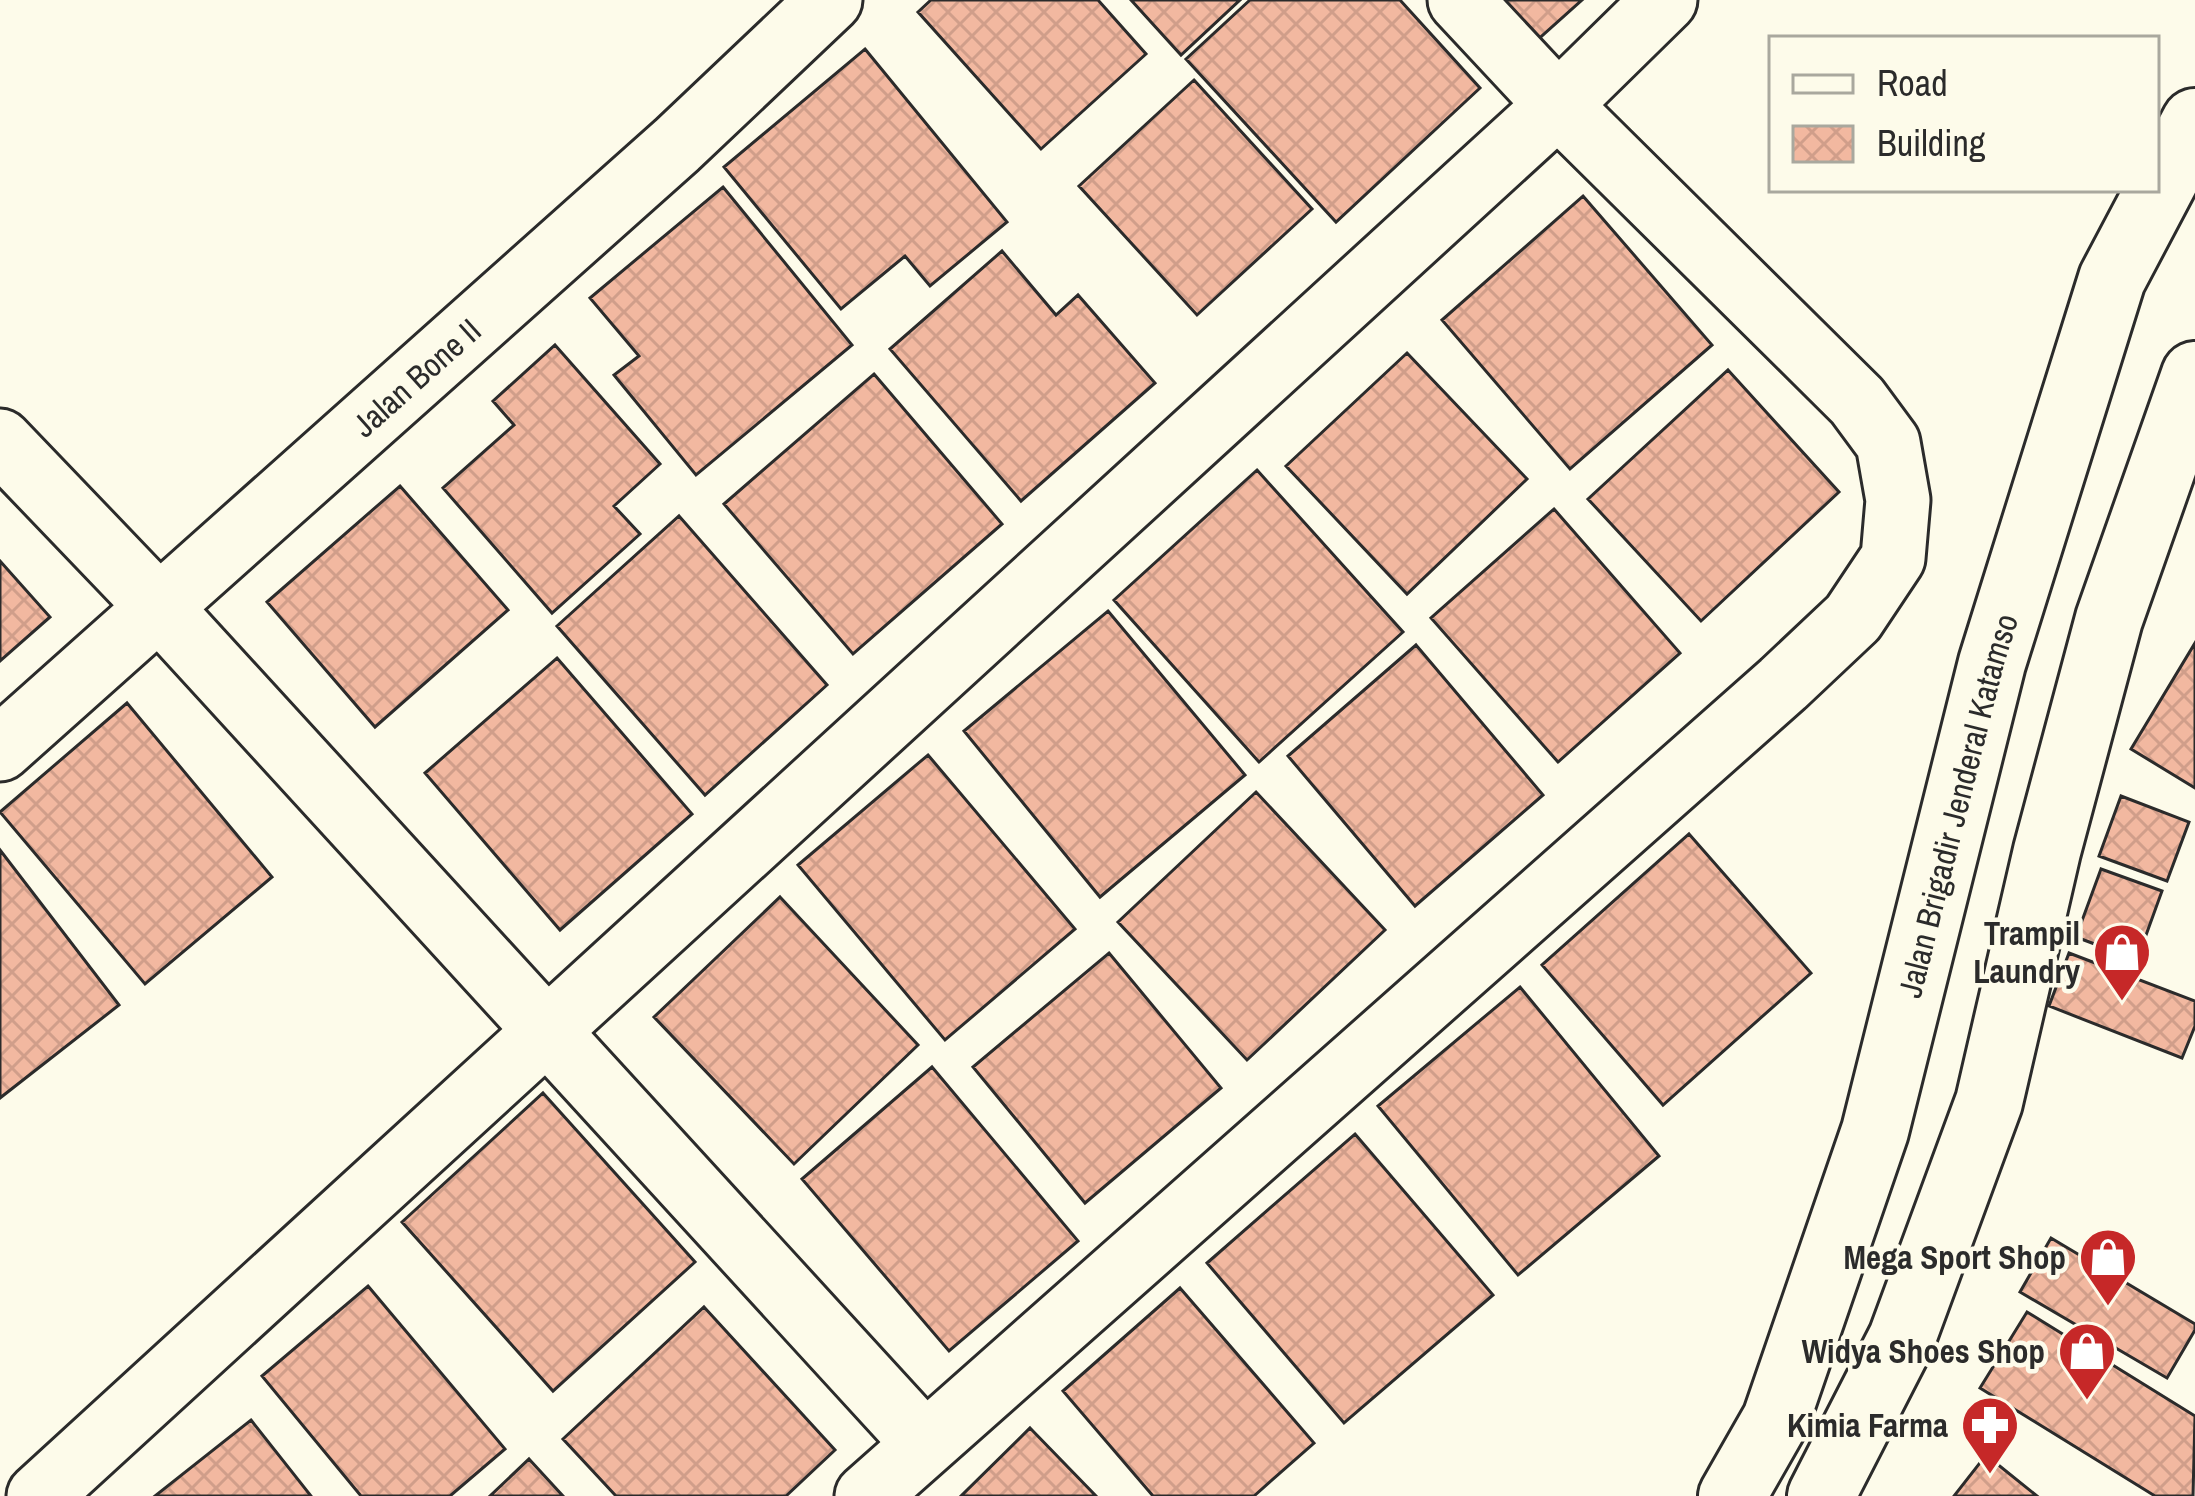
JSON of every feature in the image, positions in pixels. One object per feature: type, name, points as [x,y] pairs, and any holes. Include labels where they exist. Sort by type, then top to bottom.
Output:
[{"type":"main road","name":"Jalan Brigadir Jenderal Katamso","points":[[2159,190],[2195,122]]},
{"type":"main road","name":"Jalan Brigadir Jenderal Katamso","points":[[1732,1496],[1776,1419],[1875,1131],[1992,664],[2112,279],[2158,192]]},
{"type":"main road","points":[[1821,1496],[1902,1338],[1989,1102],[2047,851],[2109,619],[2195,375]]},
{"type":"street","name":"Jalan Bone II","points":[[0,749],[677,145],[830,0]]},
{"type":"street","points":[[867,1496],[1783,683],[1853,618],[1893,558],[1898,500],[1888,442],[1857,401],[1558,105],[1460,0]]},
{"type":"street","points":[[39,1496],[1558,105],[1665,0]]},
{"type":"street","points":[[0,441],[158,606],[924,1443]]},
{"type":"building","points":[[931,0],[1098,0],[1146,54],[1041,149],[918,12]]},
{"type":"building","points":[[1131,0],[1240,0],[1181,55]]},
{"type":"building","points":[[1250,0],[1400,0],[1480,88],[1336,222],[1186,59]]},
{"type":"building","points":[[1498,0],[1582,0],[1535,42]]},
{"type":"building","points":[[865,49],[1007,222],[930,286],[905,256],[841,309],[724,167]]},
{"type":"building","points":[[1194,80],[1312,209],[1197,315],[1079,186]]},
{"type":"building","points":[[723,187],[852,345],[696,475],[614,375],[639,356],[590,298]]},
{"type":"building","points":[[1583,196],[1712,345],[1570,469],[1442,320]]},
{"type":"building","points":[[1002,251],[1056,315],[1078,295],[1155,383],[1021,501],[890,349]]},
{"type":"building","points":[[555,345],[660,464],[614,506],[640,534],[552,613],[443,488],[514,425],[493,401]]},
{"type":"building","points":[[1407,353],[1527,479],[1407,594],[1286,466]]},
{"type":"building","points":[[1728,370],[1839,492],[1701,621],[1588,499]]},
{"type":"building","points":[[874,374],[1002,524],[853,654],[724,504]]},
{"type":"building","points":[[1257,470],[1403,632],[1259,762],[1114,600]]},
{"type":"building","points":[[400,486],[508,610],[375,727],[267,602]]},
{"type":"building","points":[[1554,509],[1680,653],[1558,762],[1431,618]]},
{"type":"building","points":[[679,516],[827,685],[705,795],[557,626]]},
{"type":"building","points":[[0,561],[50,617],[0,661]]},
{"type":"building","points":[[1108,611],[1245,775],[1100,897],[964,731]]},
{"type":"building","points":[[2195,643],[2195,788],[2131,749]]},
{"type":"building","points":[[1416,645],[1543,795],[1415,906],[1288,756]]},
{"type":"building","points":[[557,658],[692,814],[560,930],[425,773]]},
{"type":"building","points":[[127,703],[272,877],[145,984],[0,812]]},
{"type":"building","points":[[928,755],[1075,929],[945,1040],[798,865]]},
{"type":"building","points":[[1256,792],[1385,930],[1247,1060],[1118,922]]},
{"type":"building","points":[[2121,796],[2189,822],[2167,881],[2099,856]]},
{"type":"building","points":[[1689,834],[1811,973],[1663,1105],[1542,965]]},
{"type":"building","points":[[0,850],[119,1005],[0,1098]]},
{"type":"building","points":[[2101,869],[2162,891],[2137,960],[2076,937]]},
{"type":"building","points":[[780,897],[918,1045],[794,1164],[654,1017]]},
{"type":"building","points":[[1109,953],[1221,1088],[1085,1203],[973,1067]]},
{"type":"building","name":"Trampil Laundry","points":[[2069,953],[2195,1001],[2195,1026],[2182,1058],[2049,1006]]},
{"type":"building","points":[[1520,987],[1659,1156],[1518,1275],[1378,1106]]},
{"type":"building","points":[[932,1067],[1078,1241],[949,1351],[802,1179]]},
{"type":"building","points":[[543,1093],[695,1262],[553,1391],[402,1222]]},
{"type":"building","points":[[1355,1134],[1493,1295],[1344,1423],[1207,1263]]},
{"type":"building","name":"Mega Sport Shop","points":[[2051,1238],[2195,1324],[2167,1378],[2020,1292]]},
{"type":"building","points":[[368,1286],[505,1449],[450,1496],[361,1496],[262,1376]]},
{"type":"building","points":[[1180,1288],[1314,1443],[1254,1496],[1153,1496],[1063,1391]]},
{"type":"building","points":[[704,1307],[835,1450],[786,1496],[616,1496],[563,1439]]},
{"type":"building","name":"Widya Shoes Shop","points":[[2027,1312],[2195,1416],[2193,1496],[2155,1496],[1980,1388]]},
{"type":"building","points":[[251,1420],[311,1496],[155,1496]]},
{"type":"building","points":[[1030,1428],[1096,1496],[961,1496]]},
{"type":"building","name":"Kimia Farma","points":[[1986,1455],[2037,1496],[1954,1496]]},
{"type":"building","points":[[529,1459],[563,1496],[490,1496]]},
{"type":"place","name":"Trampil Laundry","points":[[2122,1003]]},
{"type":"place","name":"Mega Sport Shop","points":[[2108,1308]]},
{"type":"place","name":"Widya Shoes Shop","points":[[2087,1402]]},
{"type":"place","name":"Kimia Farma","points":[[1990,1476]]}]
